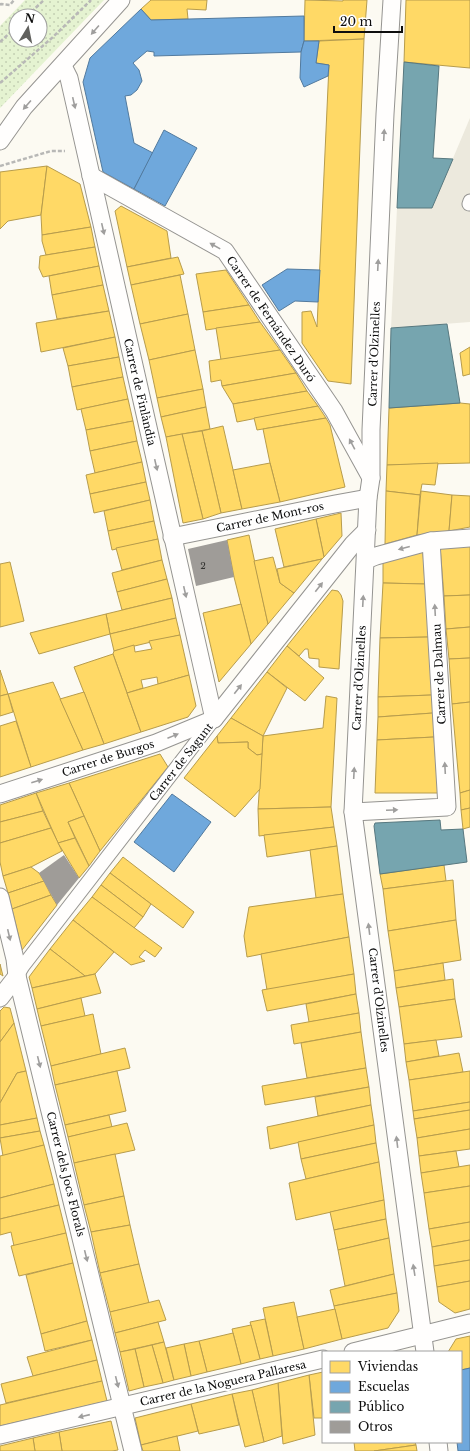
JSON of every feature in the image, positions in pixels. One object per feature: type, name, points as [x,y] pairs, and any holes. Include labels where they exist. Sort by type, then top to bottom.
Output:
[{"type":"street","points":[[0,141],[24,107],[63,66],[121,0]]},
{"type":"street","name":"Carrer d'Olzinelles","points":[[392,0],[377,280],[371,430],[371,478],[368,498],[353,812],[425,1351]]},
{"type":"street","name":"Carrer de Finlàndia","points":[[63,66],[69,78],[214,719]]},
{"type":"street","name":"Carrer de Fernández Duró","points":[[90,176],[225,251],[334,411],[371,478]]},
{"type":"street","name":"Carrer de Mont-ros","points":[[172,537],[368,498]]},
{"type":"street","name":"Carrer de Sagunt","points":[[0,998],[23,966],[214,719],[353,544],[367,530]]},
{"type":"street","points":[[366,560],[431,541],[470,538]]},
{"type":"street","name":"Carrer de Dalmau","points":[[353,812],[447,807],[431,541]]},
{"type":"street","name":"Carrer de Burgos","points":[[0,794],[156,742],[214,719]]},
{"type":"street","name":"Carrer dels Jocs Florals","points":[[0,897],[15,959],[17,976],[133,1451]]},
{"type":"street","points":[[357,1351],[470,1323]]},
{"type":"street","name":"Carrer de la Noguera Pallaresa","points":[[0,1436],[322,1359]]},
{"type":"path","points":[[0,6],[1,4],[10,5],[14,0]]},
{"type":"path","points":[[36,8],[44,0]]},
{"type":"path","points":[[0,83],[53,37],[91,0]]},
{"type":"path","points":[[0,42],[8,34]]},
{"type":"path","points":[[0,166],[51,151],[67,151]]},
{"type":"green space","points":[[25,0],[104,0],[0,108],[0,26],[8,18],[8,48],[48,48],[48,8],[17,8]]},
{"type":"shaded area","points":[[470,118],[470,322],[391,328],[397,208],[432,208]]},
{"type":"building: Viviendas","points":[[151,0],[207,0],[206,10],[187,9],[188,19],[151,20],[141,9]]},
{"type":"building: Viviendas","points":[[305,0],[367,0],[364,39],[304,41]]},
{"type":"building: Viviendas","points":[[406,0],[470,0],[470,68],[404,62]]},
{"type":"building: Viviendas","points":[[364,39],[351,384],[328,381],[302,343],[302,312],[311,311],[317,327],[329,65],[316,63],[319,41]]},
{"type":"building: Viviendas","points":[[47,166],[41,215],[8,221],[0,229],[0,172]]},
{"type":"building: Viviendas","points":[[47,166],[80,184],[91,227],[42,235],[41,215]]},
{"type":"building: Viviendas","points":[[121,206],[167,231],[171,258],[127,267],[115,211]]},
{"type":"building: Viviendas","points":[[91,227],[95,247],[46,255],[42,235]]},
{"type":"building: Viviendas","points":[[95,247],[99,266],[43,277],[39,268],[40,256]]},
{"type":"building: Viviendas","points":[[178,257],[184,274],[131,285],[127,267]]},
{"type":"building: Viviendas","points":[[99,266],[103,285],[52,295],[49,276]]},
{"type":"building: Viviendas","points":[[226,270],[249,305],[203,312],[196,274]]},
{"type":"building: Viviendas","points":[[180,275],[188,314],[140,324],[131,285]]},
{"type":"building: Viviendas","points":[[103,285],[109,311],[57,319],[52,295]]},
{"type":"building: Viviendas","points":[[249,305],[260,322],[206,330],[203,312]]},
{"type":"building: Viviendas","points":[[109,311],[115,337],[41,352],[36,323]]},
{"type":"building: Viviendas","points":[[188,314],[195,350],[149,360],[140,324]]},
{"type":"building: Viviendas","points":[[260,322],[280,350],[221,360],[216,328]]},
{"type":"building: Viviendas","points":[[115,337],[119,357],[68,366],[63,348]]},
{"type":"building: Viviendas","points":[[470,347],[470,374],[463,376],[460,353]]},
{"type":"building: Viviendas","points":[[195,350],[203,389],[157,398],[149,360]]},
{"type":"building: Viviendas","points":[[280,350],[296,373],[222,386],[221,380],[211,382],[209,361]]},
{"type":"building: Viviendas","points":[[119,357],[123,377],[72,387],[68,366]]},
{"type":"building: Viviendas","points":[[296,373],[307,391],[233,404],[222,386]]},
{"type":"building: Viviendas","points":[[123,377],[128,399],[77,410],[72,387]]},
{"type":"building: Viviendas","points":[[203,389],[206,407],[161,417],[157,398]]},
{"type":"building: Viviendas","points":[[307,391],[318,406],[237,422],[233,404]]},
{"type":"building: Viviendas","points":[[128,399],[133,421],[86,430],[81,409]]},
{"type":"building: Viviendas","points":[[460,403],[470,404],[470,463],[387,465],[389,408]]},
{"type":"building: Viviendas","points":[[318,406],[326,418],[257,430],[254,418]]},
{"type":"building: Viviendas","points":[[206,407],[210,429],[166,437],[161,417]]},
{"type":"building: Viviendas","points":[[326,418],[330,425],[345,487],[280,502],[263,429]]},
{"type":"building: Viviendas","points":[[133,421],[137,441],[90,451],[86,430]]},
{"type":"building: Viviendas","points":[[223,426],[242,509],[221,513],[202,431]]},
{"type":"building: Viviendas","points":[[202,431],[221,513],[203,519],[182,434]]},
{"type":"building: Viviendas","points":[[182,434],[203,519],[183,523],[166,437]]},
{"type":"building: Viviendas","points":[[137,441],[142,462],[95,473],[90,451]]},
{"type":"building: Viviendas","points":[[142,462],[146,482],[90,494],[86,475]]},
{"type":"building: Viviendas","points":[[270,463],[280,502],[242,509],[233,470]]},
{"type":"building: Viviendas","points":[[438,463],[435,485],[422,484],[420,495],[386,491],[387,465]]},
{"type":"building: Viviendas","points":[[146,482],[150,500],[94,513],[90,494]]},
{"type":"building: Viviendas","points":[[386,491],[420,495],[417,535],[385,544]]},
{"type":"building: Viviendas","points":[[421,491],[452,495],[449,531],[417,535]]},
{"type":"building: Viviendas","points":[[452,495],[470,496],[470,527],[449,531]]},
{"type":"building: Viviendas","points":[[150,500],[154,521],[108,531],[104,511]]},
{"type":"building: Viviendas","points":[[341,513],[342,536],[324,557],[316,519]]},
{"type":"building: Viviendas","points":[[316,519],[324,557],[322,559],[284,567],[275,529]]},
{"type":"building: Viviendas","points":[[154,521],[158,539],[112,550],[108,531]]},
{"type":"building: Viviendas","points":[[249,535],[268,624],[251,644],[234,577],[227,540]]},
{"type":"building: Viviendas","points":[[158,539],[162,560],[122,570],[116,548]]},
{"type":"building: Viviendas","points":[[470,544],[470,595],[444,596],[440,546]]},
{"type":"building: Viviendas","points":[[423,552],[425,584],[383,583],[383,559]]},
{"type":"building: Viviendas","points":[[273,557],[280,583],[294,593],[268,624],[254,561]]},
{"type":"building: Viviendas","points":[[322,559],[294,593],[280,583],[277,569]]},
{"type":"building: Viviendas","points":[[162,560],[167,579],[117,592],[112,573]]},
{"type":"building: Viviendas","points":[[10,562],[24,621],[0,627],[0,564]]},
{"type":"building: Viviendas","points":[[167,579],[172,598],[122,610],[117,592]]},
{"type":"building: Viviendas","points":[[383,583],[425,584],[429,637],[380,638]]},
{"type":"building: Viviendas","points":[[332,590],[338,591],[343,601],[339,669],[319,667],[319,659],[309,658],[308,649],[305,649],[299,656],[287,646]]},
{"type":"building: Viviendas","points":[[470,595],[470,627],[446,629],[444,596]]},
{"type":"building: Viviendas","points":[[172,598],[176,618],[110,634],[106,614]]},
{"type":"building: Viviendas","points":[[241,604],[251,644],[219,682],[203,613]]},
{"type":"building: Viviendas","points":[[106,614],[110,634],[39,654],[30,633]]},
{"type":"building: Viviendas","points":[[176,618],[180,635],[114,651],[110,634]]},
{"type":"building: Viviendas","points":[[470,627],[470,658],[449,659],[446,629]]},
{"type":"building: Viviendas","points":[[180,635],[189,675],[158,684],[157,677],[141,680],[143,688],[127,693],[113,654],[114,651],[134,645],[135,652],[152,649],[149,641]]},
{"type":"building: Viviendas","points":[[429,637],[432,695],[378,697],[380,638]]},
{"type":"building: Viviendas","points":[[287,646],[324,678],[305,701],[267,672]]},
{"type":"building: Viviendas","points":[[113,654],[141,732],[104,744],[74,667]]},
{"type":"building: Viviendas","points":[[470,658],[470,702],[452,704],[449,659]]},
{"type":"building: Viviendas","points":[[0,670],[8,694],[0,696]]},
{"type":"building: Viviendas","points":[[267,672],[287,688],[263,736],[231,718]]},
{"type":"building: Viviendas","points":[[189,675],[196,706],[188,717],[141,732],[127,693]]},
{"type":"building: Viviendas","points":[[53,682],[83,750],[31,767],[8,694]]},
{"type":"building: Viviendas","points":[[84,692],[104,744],[83,750],[60,699]]},
{"type":"building: Viviendas","points":[[8,694],[13,712],[0,716],[0,696]]},
{"type":"building: Viviendas","points":[[432,695],[433,713],[378,717],[378,697]]},
{"type":"building: Viviendas","points":[[326,696],[337,698],[331,807],[258,809],[263,736],[323,728]]},
{"type":"building: Viviendas","points":[[470,702],[470,790],[460,793],[452,704]]},
{"type":"building: Viviendas","points":[[433,713],[434,737],[377,740],[378,717]]},
{"type":"building: Viviendas","points":[[231,718],[263,736],[262,754],[257,755],[248,748],[248,742],[218,743],[217,736]]},
{"type":"building: Viviendas","points":[[16,721],[31,767],[0,777],[0,726]]},
{"type":"building: Viviendas","points":[[217,736],[218,743],[248,742],[248,748],[257,755],[262,754],[260,789],[235,817],[184,778]]},
{"type":"building: Viviendas","points":[[434,737],[438,793],[375,793],[377,740]]},
{"type":"building: Viviendas","points":[[160,754],[168,767],[100,851],[69,783]]},
{"type":"building: Viviendas","points":[[69,783],[84,816],[68,822],[75,838],[58,843],[36,793]]},
{"type":"building: Viviendas","points":[[470,790],[470,808],[461,810],[460,793]]},
{"type":"building: Viviendas","points":[[36,793],[43,811],[0,822],[0,805]]},
{"type":"building: Viviendas","points":[[331,807],[334,827],[259,836],[258,809]]},
{"type":"building: Viviendas","points":[[470,808],[470,827],[463,829],[461,810]]},
{"type":"building: Viviendas","points":[[43,811],[51,828],[0,843],[0,822]]},
{"type":"building: Viviendas","points":[[84,816],[100,851],[89,866],[68,822]]},
{"type":"building: Viviendas","points":[[334,827],[337,846],[267,857],[264,835]]},
{"type":"building: Viviendas","points":[[51,828],[62,851],[31,867],[3,876],[0,862],[0,843]]},
{"type":"building: Viviendas","points":[[75,838],[89,866],[79,878],[58,843]]},
{"type":"building: Viviendas","points":[[337,846],[343,894],[316,898],[310,850]]},
{"type":"building: Viviendas","points":[[123,857],[194,912],[183,928],[110,873]]},
{"type":"building: Viviendas","points":[[444,865],[446,881],[383,889],[380,874]]},
{"type":"building: Viviendas","points":[[31,867],[39,873],[44,881],[8,893],[3,876]]},
{"type":"building: Viviendas","points":[[110,873],[151,904],[143,917],[101,885]]},
{"type":"building: Viviendas","points":[[453,880],[456,920],[388,931],[383,889]]},
{"type":"building: Viviendas","points":[[44,881],[51,895],[12,909],[8,893]]},
{"type":"building: Viviendas","points":[[101,885],[143,917],[134,928],[92,897]]},
{"type":"building: Viviendas","points":[[343,894],[349,937],[247,957],[244,936],[249,907]]},
{"type":"building: Viviendas","points":[[51,895],[57,905],[22,950],[12,909]]},
{"type":"building: Viviendas","points":[[92,897],[162,948],[155,957],[145,950],[139,957],[145,961],[131,965],[73,920]]},
{"type":"building: Viviendas","points":[[73,920],[114,952],[95,974],[85,976],[50,949]]},
{"type":"building: Viviendas","points":[[456,920],[461,960],[394,971],[388,931]]},
{"type":"building: Viviendas","points":[[349,937],[354,974],[267,990],[261,954]]},
{"type":"building: Viviendas","points":[[50,949],[85,976],[32,988],[29,977]]},
{"type":"building: Viviendas","points":[[443,963],[445,980],[396,988],[394,971]]},
{"type":"building: Viviendas","points":[[0,964],[3,976],[0,974]]},
{"type":"building: Viviendas","points":[[95,974],[101,993],[37,1009],[32,988]]},
{"type":"building: Viviendas","points":[[354,974],[356,994],[267,1011],[262,990]]},
{"type":"building: Viviendas","points":[[453,979],[455,999],[399,1007],[396,988]]},
{"type":"building: Viviendas","points":[[356,994],[359,1013],[309,1022],[306,1004]]},
{"type":"building: Viviendas","points":[[81,998],[85,1016],[41,1026],[37,1009]]},
{"type":"building: Viviendas","points":[[455,999],[462,1037],[404,1044],[399,1007]]},
{"type":"building: Viviendas","points":[[4,1007],[10,1008],[14,1023],[0,1042],[0,1011]]},
{"type":"building: Viviendas","points":[[359,1013],[361,1032],[294,1044],[291,1025]]},
{"type":"building: Viviendas","points":[[93,1014],[101,1054],[51,1066],[41,1026]]},
{"type":"building: Viviendas","points":[[14,1023],[26,1071],[17,1073],[0,1103],[0,1042]]},
{"type":"building: Viviendas","points":[[361,1032],[366,1068],[307,1078],[301,1043]]},
{"type":"building: Viviendas","points":[[436,1040],[439,1056],[406,1062],[404,1044]]},
{"type":"building: Viviendas","points":[[125,1048],[130,1068],[55,1085],[51,1066]]},
{"type":"building: Viviendas","points":[[459,1053],[463,1072],[409,1080],[406,1062]]},
{"type":"building: Viviendas","points":[[366,1068],[369,1087],[265,1105],[262,1086]]},
{"type":"building: Viviendas","points":[[26,1071],[37,1118],[0,1125],[0,1103],[17,1073]]},
{"type":"building: Viviendas","points":[[117,1071],[126,1111],[65,1125],[55,1085]]},
{"type":"building: Viviendas","points":[[470,1071],[470,1102],[413,1111],[409,1080]]},
{"type":"building: Viviendas","points":[[369,1087],[371,1105],[318,1116],[315,1097]]},
{"type":"building: Viviendas","points":[[470,1102],[470,1110],[414,1119],[413,1111]]},
{"type":"building: Viviendas","points":[[371,1105],[374,1125],[270,1149],[267,1127]]},
{"type":"building: Viviendas","points":[[470,1110],[470,1129],[417,1138],[414,1119]]},
{"type":"building: Viviendas","points":[[109,1115],[112,1127],[68,1137],[65,1125]]},
{"type":"building: Viviendas","points":[[37,1118],[40,1131],[0,1138],[0,1125]]},
{"type":"building: Viviendas","points":[[127,1123],[135,1150],[74,1163],[68,1137]]},
{"type":"building: Viviendas","points":[[374,1125],[376,1143],[301,1159],[298,1142]]},
{"type":"building: Viviendas","points":[[470,1129],[470,1149],[419,1156],[417,1138]]},
{"type":"building: Viviendas","points":[[40,1131],[44,1145],[3,1156],[0,1138]]},
{"type":"building: Viviendas","points":[[376,1143],[379,1162],[306,1179],[301,1159]]},
{"type":"building: Viviendas","points":[[44,1145],[54,1184],[0,1198],[0,1156]]},
{"type":"building: Viviendas","points":[[456,1151],[459,1167],[421,1173],[419,1156]]},
{"type":"building: Viviendas","points":[[115,1154],[124,1196],[84,1205],[74,1163]]},
{"type":"building: Viviendas","points":[[379,1162],[384,1200],[296,1220],[289,1183]]},
{"type":"building: Viviendas","points":[[470,1165],[470,1186],[424,1193],[421,1173]]},
{"type":"building: Viviendas","points":[[54,1184],[59,1205],[0,1219],[0,1198]]},
{"type":"building: Viviendas","points":[[470,1186],[470,1222],[429,1229],[424,1193]]},
{"type":"building: Viviendas","points":[[124,1196],[130,1225],[91,1232],[84,1205]]},
{"type":"building: Viviendas","points":[[384,1200],[386,1219],[334,1230],[330,1212]]},
{"type":"building: Viviendas","points":[[59,1205],[66,1233],[14,1246],[11,1232],[0,1235],[0,1219]]},
{"type":"building: Viviendas","points":[[386,1219],[389,1238],[338,1250],[334,1230]]},
{"type":"building: Viviendas","points":[[470,1222],[470,1240],[432,1247],[429,1229]]},
{"type":"building: Viviendas","points":[[130,1225],[139,1264],[100,1273],[91,1232]]},
{"type":"building: Viviendas","points":[[66,1233],[73,1263],[19,1276],[11,1246]]},
{"type":"building: Viviendas","points":[[389,1238],[394,1274],[345,1286],[338,1250]]},
{"type":"building: Viviendas","points":[[470,1240],[470,1260],[434,1266],[432,1247]]},
{"type":"building: Viviendas","points":[[470,1260],[470,1281],[437,1287],[434,1266]]},
{"type":"building: Viviendas","points":[[73,1263],[87,1321],[41,1334],[26,1275]]},
{"type":"building: Viviendas","points":[[139,1264],[149,1303],[110,1312],[100,1273]]},
{"type":"building: Viviendas","points":[[394,1274],[397,1293],[334,1306],[330,1290]]},
{"type":"building: Viviendas","points":[[470,1281],[470,1309],[455,1313],[439,1302],[437,1287]]},
{"type":"building: Viviendas","points":[[397,1293],[399,1311],[388,1328],[342,1339],[334,1306]]},
{"type":"building: Viviendas","points":[[159,1300],[166,1320],[115,1333],[110,1312]]},
{"type":"building: Viviendas","points":[[294,1302],[304,1349],[273,1356],[263,1308]]},
{"type":"building: Viviendas","points":[[335,1309],[342,1339],[304,1349],[297,1317]]},
{"type":"building: Viviendas","points":[[265,1319],[273,1356],[260,1359],[250,1322]]},
{"type":"building: Viviendas","points":[[87,1321],[92,1340],[45,1351],[41,1334]]},
{"type":"building: Viviendas","points":[[158,1322],[164,1342],[120,1352],[115,1333]]},
{"type":"building: Viviendas","points":[[251,1325],[260,1359],[241,1364],[232,1329]]},
{"type":"building: Viviendas","points":[[233,1333],[241,1364],[207,1372],[199,1341]]},
{"type":"building: Viviendas","points":[[470,1336],[470,1368],[462,1370],[462,1351],[449,1351],[456,1339]]},
{"type":"building: Viviendas","points":[[92,1340],[97,1360],[33,1376],[27,1357]]},
{"type":"building: Viviendas","points":[[199,1341],[207,1372],[191,1376],[184,1344]]},
{"type":"building: Viviendas","points":[[164,1342],[174,1380],[163,1383],[152,1345]]},
{"type":"building: Viviendas","points":[[184,1344],[191,1376],[174,1380],[166,1348]]},
{"type":"building: Viviendas","points":[[152,1345],[163,1383],[144,1387],[135,1349]]},
{"type":"building: Viviendas","points":[[135,1349],[144,1387],[129,1391],[120,1352]]},
{"type":"building: Viviendas","points":[[97,1360],[102,1381],[6,1403],[1,1384]]},
{"type":"building: Viviendas","points":[[322,1372],[322,1418],[314,1418],[309,1375]]},
{"type":"building: Viviendas","points":[[309,1375],[315,1435],[283,1444],[278,1383]]},
{"type":"building: Viviendas","points":[[102,1381],[107,1401],[0,1426],[0,1405]]},
{"type":"building: Viviendas","points":[[278,1383],[282,1436],[264,1442],[252,1390]]},
{"type":"building: Viviendas","points":[[252,1390],[264,1442],[245,1447],[232,1394]]},
{"type":"building: Viviendas","points":[[232,1394],[239,1425],[199,1434],[191,1404]]},
{"type":"building: Viviendas","points":[[191,1404],[198,1431],[141,1445],[135,1418]]},
{"type":"building: Viviendas","points":[[111,1421],[118,1450],[62,1451],[59,1432]]},
{"type":"building: Viviendas","points":[[59,1432],[62,1451],[35,1451],[33,1438]]},
{"type":"building: Viviendas","points":[[177,1436],[180,1451],[143,1451],[141,1445]]},
{"type":"building: Viviendas","points":[[33,1438],[35,1451],[0,1451],[0,1446]]},
{"type":"building: Viviendas","points":[[354,1443],[415,1443],[416,1445],[374,1451],[355,1451]]},
{"type":"building: Viviendas","points":[[416,1445],[417,1451],[374,1451]]},
{"type":"building: Escuelas","points":[[141,9],[151,20],[304,16],[304,41],[301,52],[154,56],[154,52],[147,51],[133,63],[139,70],[142,81],[137,90],[131,95],[125,96],[134,143],[153,153],[134,189],[103,172],[83,82],[90,58]]},
{"type":"building: Escuelas","points":[[304,41],[319,41],[316,63],[329,65],[328,76],[304,87],[300,78],[301,52]]},
{"type":"building: Escuelas","points":[[164,130],[197,148],[165,206],[134,189]]},
{"type":"building: Escuelas","points":[[287,269],[320,270],[318,302],[295,301],[279,311],[262,285]]},
{"type":"building: Escuelas","points":[[172,794],[211,822],[174,872],[134,842]]},
{"type":"building: Escuelas","points":[[470,1368],[470,1451],[458,1451],[457,1443],[462,1443],[462,1370]]},
{"type":"building: Público","points":[[404,62],[439,66],[433,158],[453,159],[432,208],[397,208]]},
{"type":"building: Público","points":[[447,324],[460,403],[389,408],[391,328]]},
{"type":"building: Público","points":[[440,820],[441,830],[463,829],[467,862],[380,874],[374,826],[375,823]]},
{"type":"building: Otros","points":[[227,540],[234,577],[196,586],[188,549]]},
{"type":"building: Otros","points":[[64,855],[79,878],[57,905],[39,873]]}]
